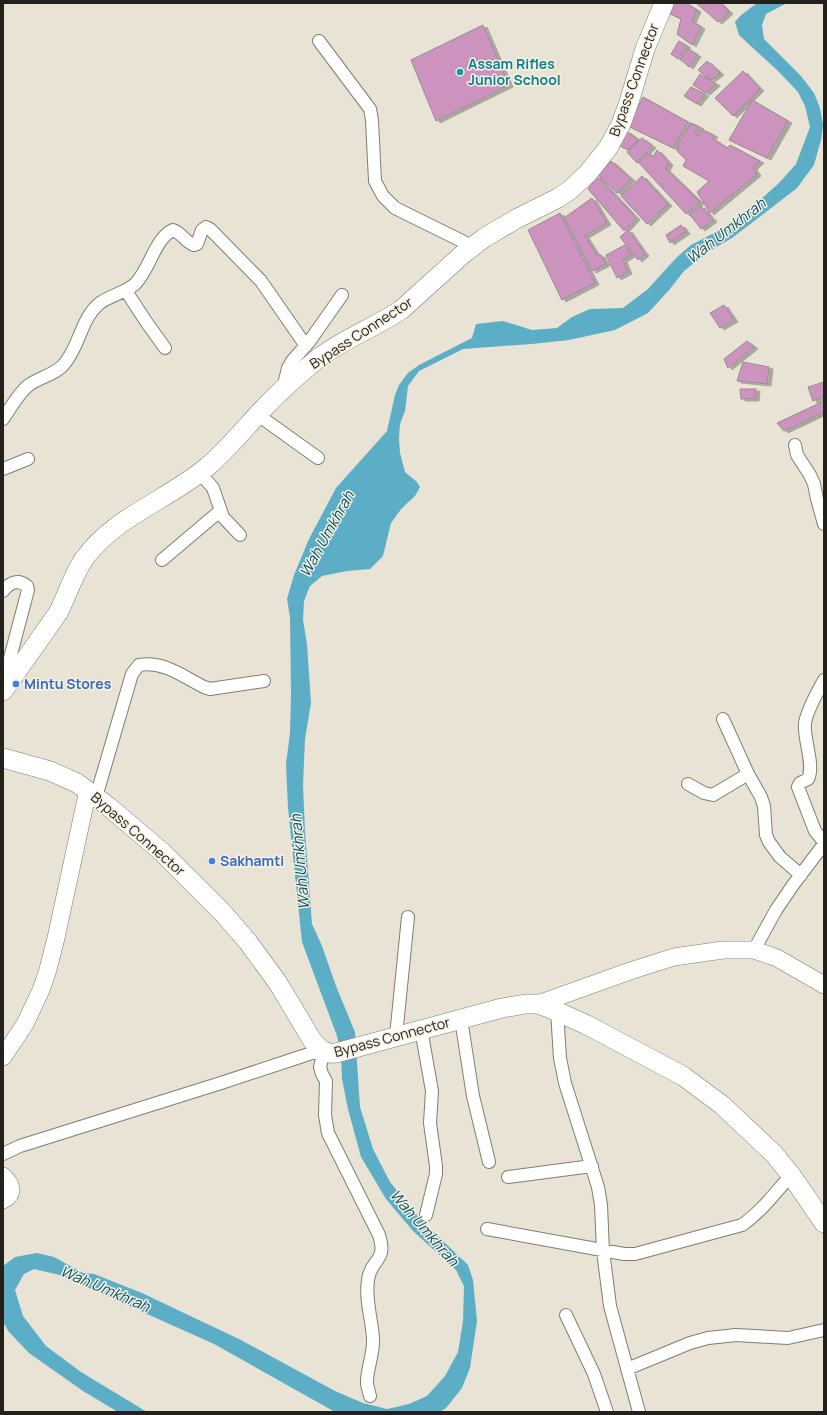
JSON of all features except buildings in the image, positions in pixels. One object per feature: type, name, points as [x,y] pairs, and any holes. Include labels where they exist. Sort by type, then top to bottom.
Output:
[{"type":"main road","name":"Bypass Connector","points":[[6,686],[58,613],[78,568],[94,547],[106,535],[121,522],[181,487],[200,473],[283,389],[320,357],[339,344],[401,310],[472,246],[500,228],[558,198],[580,181],[608,148],[621,124],[645,49],[664,3]]},
{"type":"main road","name":"Bypass Connector","points":[[5,759],[61,775],[92,793],[162,852],[223,913],[248,942],[278,983],[306,1030],[328,1052],[422,1030],[502,1008],[526,1004],[538,1004],[575,1018],[656,1061],[693,1083],[717,1100],[755,1135],[791,1175],[824,1223]]},
{"type":"street","points":[[319,42],[370,108],[376,181],[383,196],[395,208],[472,246]]},
{"type":"street","points":[[3,419],[24,389],[58,370],[66,363],[91,312],[100,303],[126,291],[142,276],[166,233],[173,230],[180,232],[190,244],[194,245],[197,244],[202,230],[206,227],[210,229],[261,281],[306,346]]},
{"type":"street","points":[[126,291],[165,348]]},
{"type":"street","points":[[283,389],[288,368],[292,361],[306,346],[342,295]]},
{"type":"street","points":[[258,415],[318,458]]},
{"type":"street","points":[[795,445],[797,455],[814,484],[824,524]]},
{"type":"street","points":[[3,468],[28,459]]},
{"type":"street","points":[[200,473],[213,488],[223,517],[240,535]]},
{"type":"street","points":[[162,560],[220,511]]},
{"type":"street","points":[[3,591],[12,583],[20,582],[28,586],[10,658],[6,686]]},
{"type":"street","points":[[3,1057],[25,1024],[41,990],[47,973],[92,793],[132,674],[139,665],[149,663],[164,666],[210,689],[264,681]]},
{"type":"street","points":[[754,950],[776,910],[824,843],[815,831],[798,787],[800,783],[808,779],[809,775],[805,724],[807,716],[824,680]]},
{"type":"street","points":[[724,719],[748,774],[761,797],[764,806],[769,842],[780,857],[800,875]]},
{"type":"street","points":[[688,784],[704,793],[714,795],[748,774]]},
{"type":"street","points":[[396,1036],[408,917]]},
{"type":"street","points":[[538,1004],[674,957],[723,950],[754,950],[777,958],[824,985]]},
{"type":"street","points":[[557,1011],[560,1058],[565,1083],[598,1187],[610,1306],[639,1412]]},
{"type":"street","points":[[461,1019],[473,1096],[489,1162]]},
{"type":"street","points":[[422,1030],[432,1091],[430,1123],[436,1174],[426,1215]]},
{"type":"street","points":[[3,1154],[20,1146],[221,1083],[328,1052]]},
{"type":"street","points":[[328,1052],[322,1059],[320,1067],[326,1081],[325,1115],[328,1133],[379,1235],[383,1246],[381,1256],[370,1272],[366,1297],[373,1338],[373,1354],[367,1384],[370,1396]]},
{"type":"street","points":[[508,1177],[592,1166]]},
{"type":"street","points":[[487,1229],[604,1251],[635,1254],[742,1225],[750,1220],[791,1175]]},
{"type":"street","points":[[3,1176],[11,1185],[11,1190],[7,1198],[3,1200]]},
{"type":"street","points":[[566,1314],[594,1374],[607,1412]]},
{"type":"street","points":[[627,1369],[690,1343],[708,1338],[736,1335],[788,1338],[824,1330]]},
{"type":"water","name":"Wah Umkhrah","points":[[757,3],[787,3],[766,14],[762,25],[764,39],[801,76],[814,93],[820,108],[823,125],[821,140],[814,165],[797,188],[732,238],[711,250],[684,271],[648,313],[615,330],[569,340],[463,349],[419,371],[408,386],[405,411],[400,424],[399,438],[400,453],[405,472],[417,482],[420,487],[415,496],[402,508],[391,523],[383,556],[370,569],[347,571],[322,576],[310,586],[304,601],[303,620],[307,644],[311,703],[305,739],[303,785],[312,924],[355,1032],[360,1107],[373,1149],[390,1182],[420,1219],[468,1265],[473,1280],[477,1321],[470,1368],[462,1388],[446,1408],[440,1412],[335,1412],[214,1344],[60,1275],[34,1269],[24,1274],[15,1290],[23,1316],[46,1346],[81,1372],[147,1412],[118,1412],[83,1391],[29,1353],[9,1332],[3,1322],[3,1266],[15,1257],[37,1253],[54,1257],[83,1273],[94,1274],[142,1293],[241,1340],[335,1391],[363,1403],[387,1409],[409,1404],[427,1396],[445,1376],[458,1352],[463,1321],[464,1286],[456,1270],[413,1231],[386,1199],[361,1157],[348,1109],[342,1079],[341,1056],[337,1036],[302,942],[288,808],[286,764],[290,733],[291,694],[290,617],[287,599],[294,575],[309,539],[336,488],[387,431],[395,395],[399,385],[408,373],[419,365],[472,338],[476,324],[503,321],[532,330],[557,328],[572,317],[590,309],[623,308],[648,289],[676,258],[691,245],[720,230],[759,201],[780,182],[796,164],[810,127],[805,106],[798,92],[739,35],[735,22],[740,16]]},
{"type":"place","name":"Assam Rifles Junior School","points":[[460,72]]},
{"type":"place","name":"Mintu Stores","points":[[16,684]]},
{"type":"place","name":"Sakhamti","points":[[212,861]]}]
